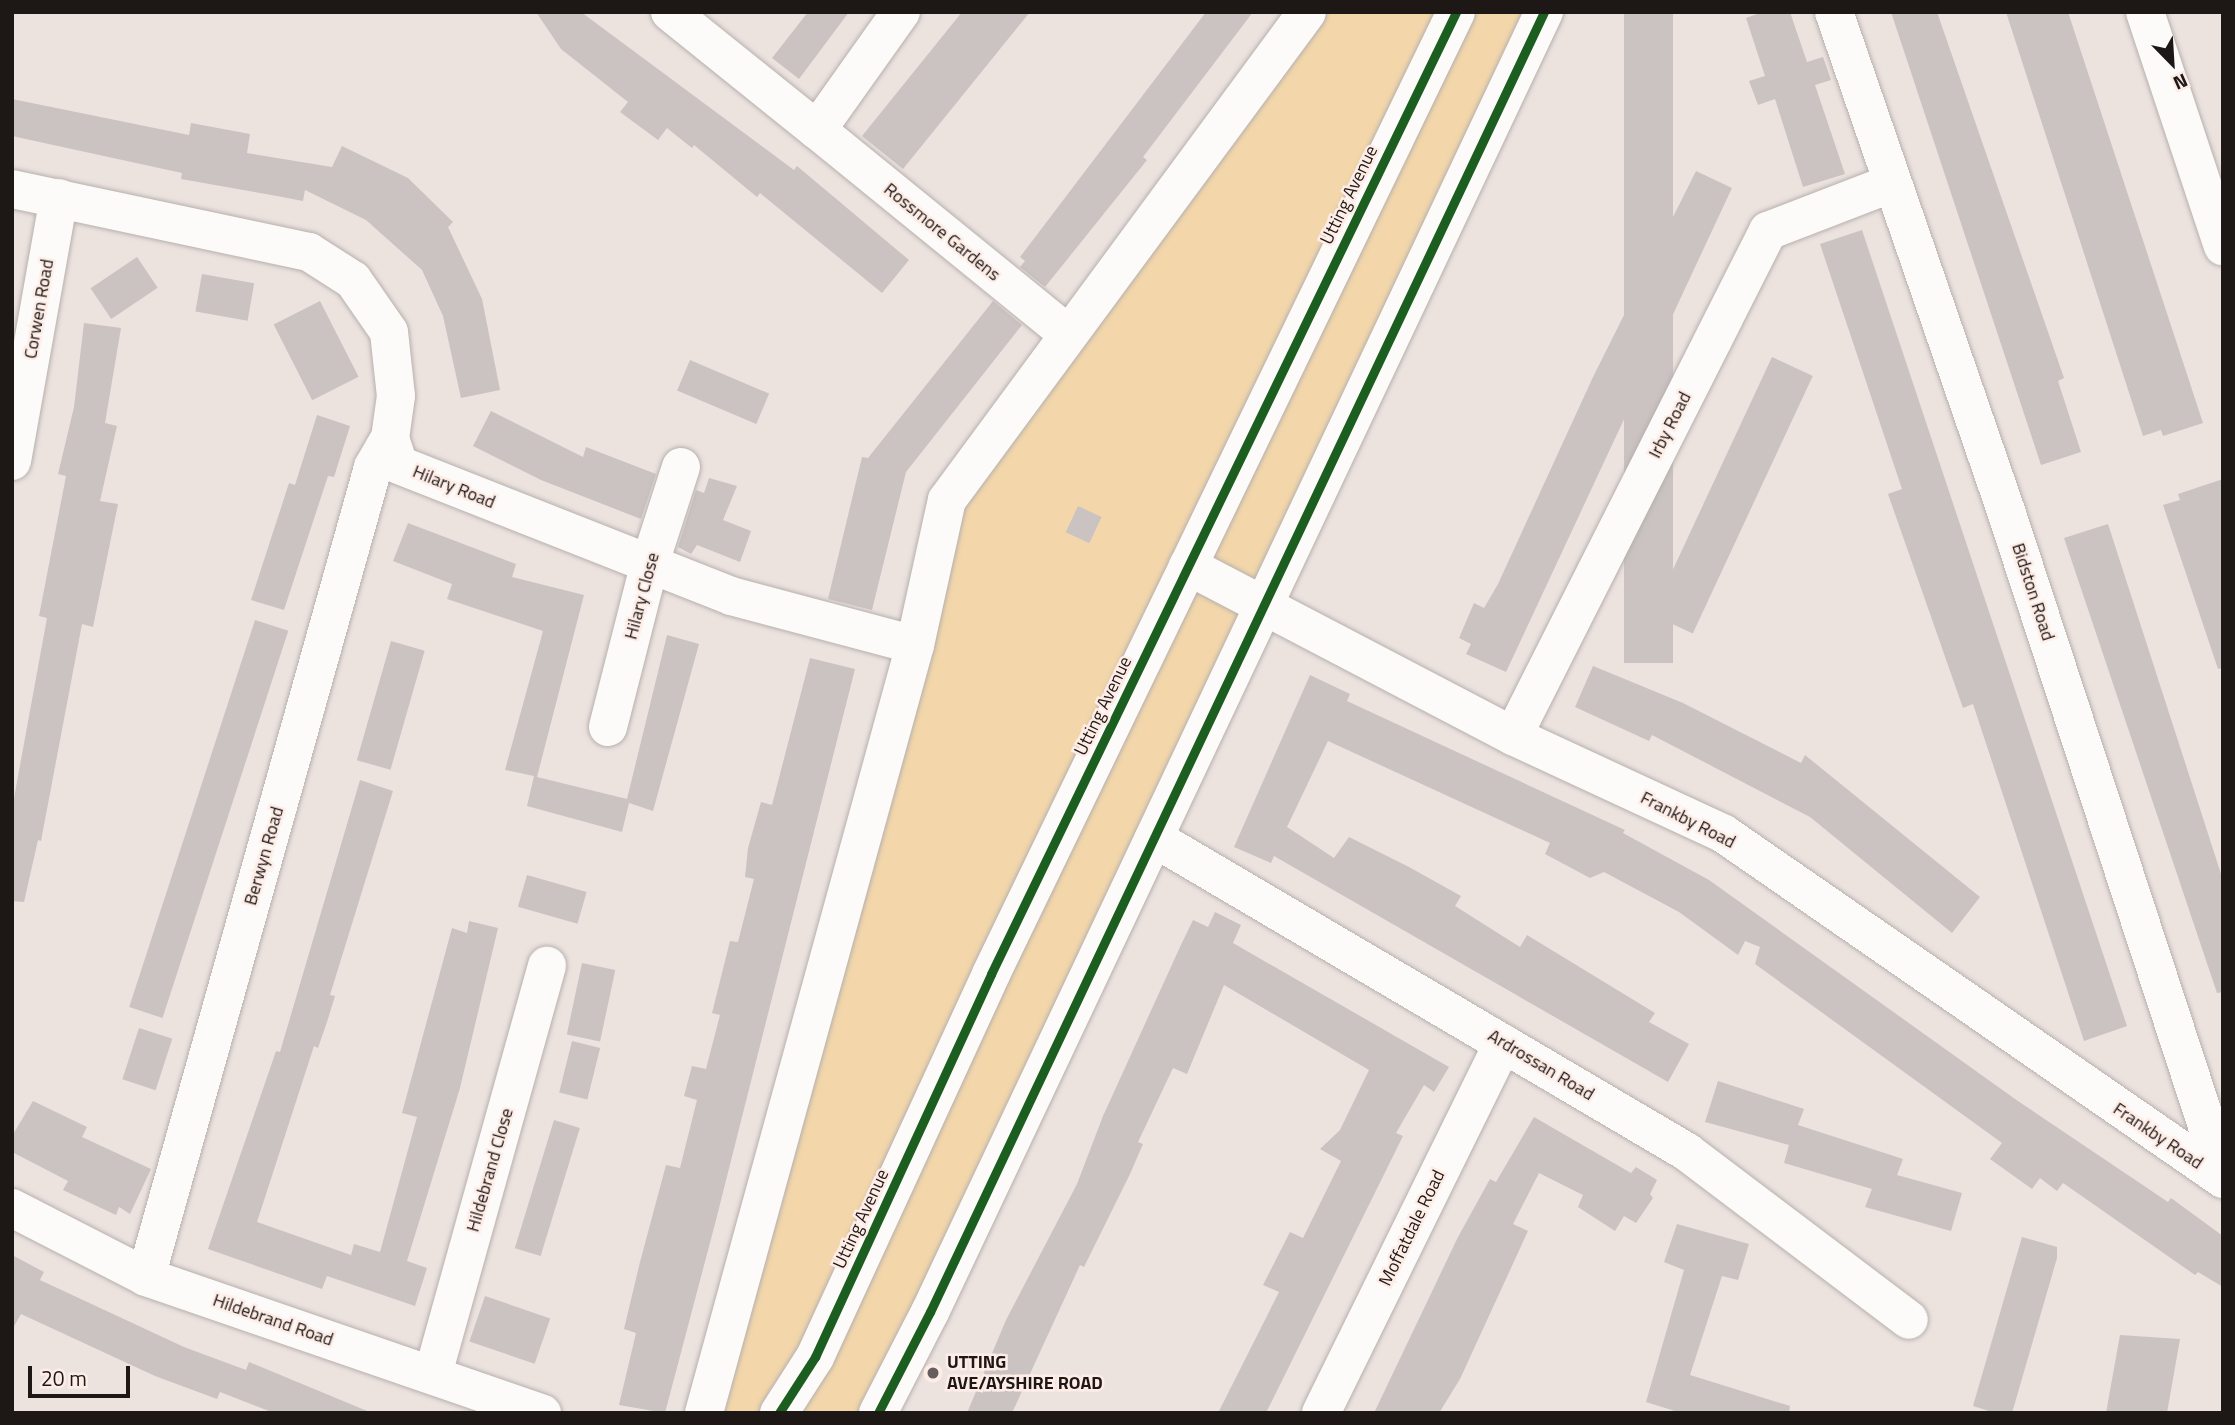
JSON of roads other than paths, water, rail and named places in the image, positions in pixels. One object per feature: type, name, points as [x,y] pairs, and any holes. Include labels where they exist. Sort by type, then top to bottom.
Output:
[{"type":"street","name":"Rossmore Gardens","points":[[670,12],[1068,334]]},
{"type":"street","points":[[817,130],[901,12]]},
{"type":"street","points":[[704,1413],[915,645],[947,500],[1307,12]]},
{"type":"street","name":"Utting Avenue","points":[[779,1413],[815,1357],[991,974],[1456,12]]},
{"type":"street","points":[[878,1413],[930,1312],[1544,12]]},
{"type":"street","name":"Bidston Road","points":[[1834,12],[1890,184],[2007,514],[2223,1177]]},
{"type":"street","points":[[2145,12],[2223,246]]},
{"type":"street","name":"Irby Road","points":[[1513,736],[1768,231],[1890,184]]},
{"type":"street","points":[[12,189],[309,251],[353,280],[388,332],[396,396],[390,438]]},
{"type":"street","name":"Corwen Road","points":[[12,461],[59,198]]},
{"type":"street","name":"Hilary Road","points":[[390,438],[399,465],[649,566],[731,596],[915,645]]},
{"type":"street","name":"Berwyn Road","points":[[146,1277],[373,467],[390,438]]},
{"type":"street","name":"Hilary Close","points":[[608,727],[649,566],[681,467]]},
{"type":"street","name":"Frankby Road","points":[[1188,566],[1513,736],[1724,834],[2223,1177]]},
{"type":"street","name":"Ardrossan Road","points":[[1154,838],[1687,1152],[1909,1320]]},
{"type":"street","name":"Hildebrand Close","points":[[433,1374],[547,966]]},
{"type":"street","name":"Moffatdale Road","points":[[1321,1413],[1503,1043]]},
{"type":"street","name":"Hildebrand Road","points":[[12,1208],[146,1277],[542,1413]]},
{"type":"place","name":"UTTING AVE/AYSHIRE ROAD","points":[[933,1373]]}]
